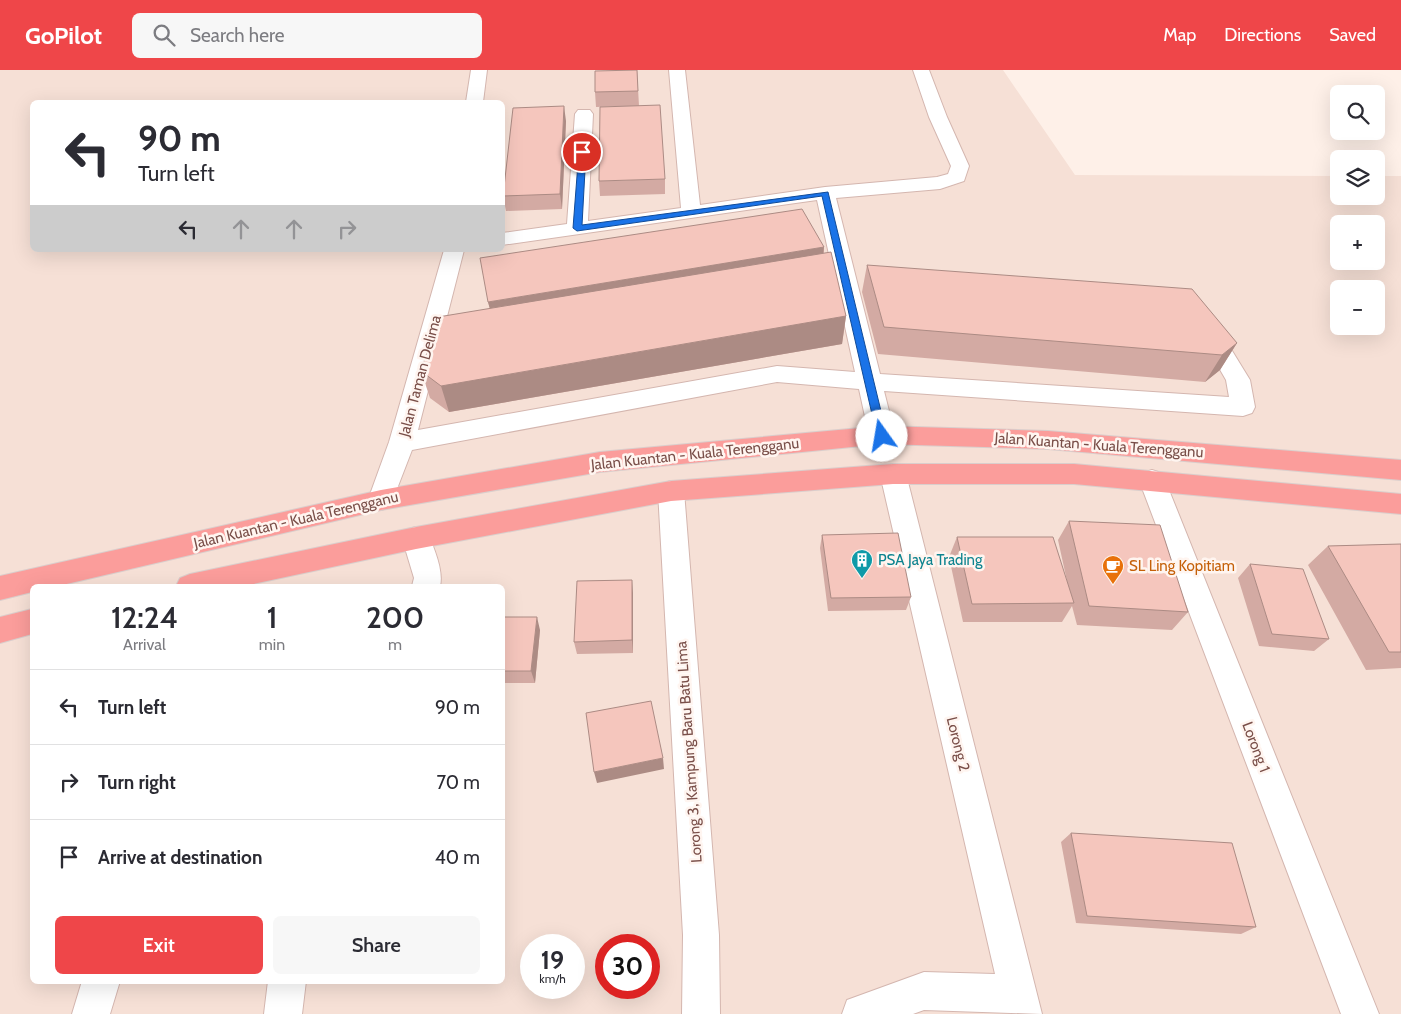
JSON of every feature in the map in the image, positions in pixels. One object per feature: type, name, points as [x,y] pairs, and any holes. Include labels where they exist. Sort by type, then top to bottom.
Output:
[{"type":"highway","name":"Jalan Kuantan - Kuala Terengganu","points":[[0,588],[381,500],[600,462],[882,436],[1048,440],[1401,470]]},
{"type":"highway","name":"Jalan Kuantan - Kuala Terengganu","points":[[208,584],[226,582],[416,538],[671,491],[893,474],[1074,474],[1401,504]]},
{"type":"highway","points":[[0,630],[30,622]]},
{"type":"street","points":[[475,100],[479,70]]},
{"type":"street","points":[[677,70],[692,211]]},
{"type":"street","points":[[505,239],[825,193],[940,183],[957,177],[960,166],[938,118],[921,70]]},
{"type":"street","points":[[577,228],[584,114]]},
{"type":"street","points":[[825,193],[882,436]]},
{"type":"street","name":"Jalan Taman Delima","points":[[381,500],[439,334],[454,252]]},
{"type":"street","points":[[775,284],[844,273]]},
{"type":"street","points":[[402,442],[777,374],[870,382],[1243,406],[1238,380],[1194,307]]},
{"type":"street","name":"Lorong 2","points":[[893,474],[1020,1004]]},
{"type":"street","name":"Lorong 1","points":[[1152,480],[1360,1014]]},
{"type":"street","name":"Lorong 3, Kampung Baru Batu Lima","points":[[671,491],[701,935],[701,1014]]},
{"type":"street","points":[[416,538],[428,578],[426,584]]},
{"type":"street","points":[[91,1014],[101,984]]},
{"type":"street","points":[[283,1014],[287,984]]},
{"type":"street","points":[[860,1014],[924,991],[1020,1004]]},
{"type":"shaded area","points":[[0,70],[1003,70],[1075,175],[1330,176],[1330,205],[1385,205],[1385,176],[1401,176],[1401,1014],[0,1014]]},
{"type":"building","points":[[637,70],[638,91],[595,92],[595,71]]},
{"type":"building","points":[[660,105],[665,179],[599,181],[600,107]]},
{"type":"building","points":[[564,106],[560,194],[505,196],[505,178],[513,108]]},
{"type":"building","points":[[802,209],[824,247],[488,302],[480,258]]},
{"type":"building","points":[[831,252],[846,316],[441,386],[421,371],[438,317]]},
{"type":"building","points":[[867,265],[1192,289],[1237,343],[1222,355],[884,327]]},
{"type":"building","points":[[1069,521],[1160,525],[1188,612],[1089,606]]},
{"type":"building","name":"PSA Jaya Trading","points":[[898,533],[911,597],[831,598],[822,535]]},
{"type":"building","points":[[957,537],[1053,537],[1074,603],[972,604]]},
{"type":"building","points":[[1401,544],[1401,652],[1389,652],[1328,546]]},
{"type":"building","points":[[1250,564],[1303,569],[1329,639],[1272,634]]},
{"type":"building","points":[[632,580],[632,640],[574,642],[577,581]]},
{"type":"building","points":[[505,617],[537,617],[531,671],[505,671]]},
{"type":"building","points":[[651,701],[663,758],[594,772],[586,713]]},
{"type":"building","points":[[1071,833],[1232,843],[1256,927],[1087,916]]},
{"type":"place","name":"PSA Jaya Trading","points":[[862,579]]},
{"type":"place","name":"SL Ling Kopitiam","points":[[1113,585]]},
{"type":"route","points":[[582,152],[577,228],[825,193],[882,436]]}]
